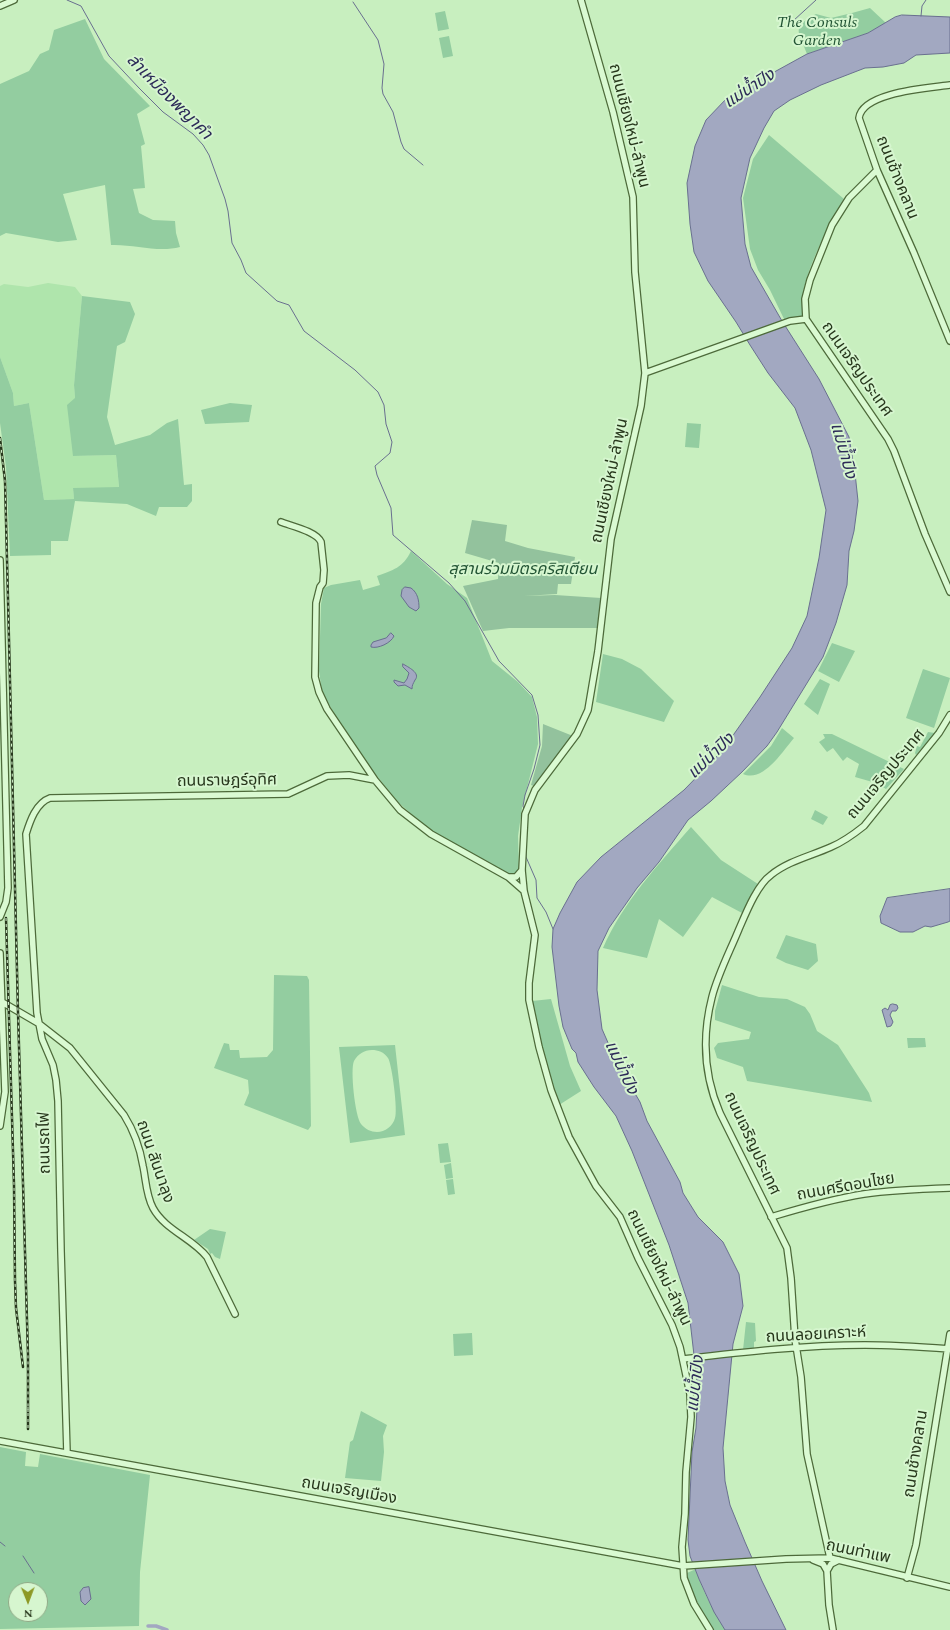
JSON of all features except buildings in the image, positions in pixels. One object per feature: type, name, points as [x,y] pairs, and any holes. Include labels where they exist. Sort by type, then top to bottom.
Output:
[{"type":"street","points":[[0,6],[14,0]]},
{"type":"street","name":"ถนนเชียงใหม่-ลำพูน","points":[[580,0],[613,112],[633,197],[635,272],[645,356],[645,373],[640,406],[611,539],[596,667],[588,710],[577,734],[535,790],[525,814],[522,870],[524,891],[534,935],[529,983],[529,1000],[539,1046],[551,1090],[570,1137],[596,1186],[620,1216],[625,1225],[638,1258],[674,1330],[685,1359],[690,1394],[691,1417],[686,1472],[685,1514],[682,1547],[683,1566],[685,1583],[694,1604],[710,1630]]},
{"type":"street","name":"ถนนช้างคลาน","points":[[950,85],[917,89],[883,96],[862,109],[860,113],[861,124],[877,170],[914,253],[950,341]]},
{"type":"street","name":"ถนนเจริญประเทศ","points":[[877,170],[849,198],[830,229],[810,280],[805,299],[806,319],[894,450],[925,534],[950,592]]},
{"type":"street","points":[[645,373],[790,321],[806,319]]},
{"type":"street","points":[[645,356],[650,368],[656,370]]},
{"type":"street","points":[[644,381],[647,376],[656,370]]},
{"type":"street","points":[[281,522],[304,530],[319,538],[322,550],[324,570],[323,584],[320,587],[316,602],[314,665],[315,678],[322,700],[327,709],[375,780],[400,810],[430,834],[508,877],[524,891]]},
{"type":"street","points":[[0,560],[8,888],[6,902],[0,917]]},
{"type":"street","name":"ถนนเจริญประเทศ","points":[[830,1558],[807,1454],[801,1377],[796,1348],[790,1268],[785,1243],[720,1113],[711,1087],[705,1049],[712,996],[745,917],[762,883],[769,876],[783,867],[833,847],[864,826],[939,733],[950,715]]},
{"type":"street","name":"ถนนราษฎร์อุทิศ","points":[[26,834],[31,820],[38,808],[46,799],[50,798],[288,794],[327,776],[349,775],[375,780]]},
{"type":"street","name":"ถนนรถไฟ","points":[[26,834],[38,1023],[42,1039],[53,1065],[58,1101],[67,1453]]},
{"type":"street","points":[[508,877],[516,877],[522,870]]},
{"type":"street","points":[[0,953],[5,1092],[0,1126]]},
{"type":"street","name":"ถนน สันนาลุง","points":[[2,1002],[38,1023],[75,1054],[124,1115],[130,1124],[138,1144],[147,1189],[153,1208],[180,1236],[202,1250],[207,1257],[235,1314]]},
{"type":"street","name":"ถนนศรีดอนไชย","points":[[771,1217],[828,1201],[863,1194],[896,1190],[950,1188]]},
{"type":"street","points":[[778,1230],[778,1218],[780,1214]]},
{"type":"street","name":"ถนนช้างคลาน","points":[[907,1578],[916,1545],[949,1349],[950,1334]]},
{"type":"street","name":"ถนนลอยเคราะห์","points":[[685,1359],[796,1348],[865,1345],[949,1349]]},
{"type":"street","name":"ถนนเจริญเมือง","points":[[0,1441],[683,1566],[694,1566]]},
{"type":"street","points":[[808,1558],[821,1562],[828,1571]]},
{"type":"street","name":"ถนนท่าแพ","points":[[694,1566],[808,1558],[830,1558],[907,1578],[950,1587]]},
{"type":"street","points":[[833,1630],[829,1606],[828,1571],[831,1564],[839,1560]]},
{"type":"street","points":[[685,1583],[686,1576],[694,1566]]},
{"type":"green space","name":"The Consuls Garden","points":[[870,8],[886,23],[868,33],[807,54],[799,35],[802,23],[816,14],[831,18]]},
{"type":"green space","points":[[445,11],[449,29],[438,31],[435,13]]},
{"type":"green space","points":[[85,19],[104,59],[150,106],[137,114],[145,144],[141,146],[145,188],[133,189],[139,213],[153,220],[175,221],[176,233],[180,247],[172,249],[155,249],[111,245],[105,185],[63,194],[77,240],[58,242],[6,233],[0,236],[0,84],[29,71],[40,54],[49,50],[54,30]]},
{"type":"green space","points":[[449,36],[453,56],[443,58],[439,38]]},
{"type":"green space","points":[[769,135],[844,199],[826,233],[809,271],[803,294],[802,316],[785,321],[770,290],[758,270],[750,249],[743,198],[753,159]]},
{"type":"green space","points":[[48,283],[75,287],[82,296],[74,385],[73,456],[116,455],[119,488],[73,488],[74,499],[44,500],[29,403],[14,406],[13,393],[0,357],[0,286],[4,284],[28,287]]},
{"type":"green space","points":[[82,296],[130,302],[135,314],[125,342],[117,346],[107,417],[115,445],[150,435],[167,423],[178,419],[184,485],[192,484],[192,501],[187,507],[159,507],[156,516],[127,504],[75,501],[68,541],[51,541],[51,555],[10,556],[6,467],[0,423],[0,357],[13,393],[14,406],[29,403],[44,500],[74,499],[73,488],[119,487],[116,455],[73,456],[67,405],[75,398],[74,385]]},
{"type":"green space","points":[[230,403],[252,405],[249,422],[205,424],[201,410]]},
{"type":"green space","points":[[687,423],[701,424],[699,448],[685,447]]},
{"type":"green space","name":"สุสานร่วมมิตรคริสเตียน","points":[[472,520],[507,525],[505,541],[528,548],[575,557],[571,584],[558,584],[557,594],[524,596],[555,595],[601,598],[598,628],[509,628],[483,631],[463,586],[498,579],[499,563],[465,553]]},
{"type":"green space","points":[[411,551],[447,584],[467,598],[492,661],[518,682],[532,697],[537,717],[538,744],[522,808],[518,836],[519,871],[517,874],[508,875],[430,831],[398,802],[364,760],[342,727],[322,692],[319,671],[321,604],[324,588],[331,585],[360,580],[363,590],[380,585],[377,576],[397,568],[405,561]]},
{"type":"green space","points":[[832,643],[855,651],[839,682],[818,671]]},
{"type":"green space","points":[[603,654],[622,659],[641,669],[674,701],[664,722],[596,702]]},
{"type":"green space","points":[[923,669],[950,678],[934,728],[906,718]]},
{"type":"green space","points":[[820,679],[830,684],[818,715],[804,704]]},
{"type":"green space","points":[[543,724],[573,736],[536,787],[531,785],[542,746]]},
{"type":"green space","points":[[782,728],[794,738],[778,758],[772,765],[758,774],[750,776],[743,774],[771,746]]},
{"type":"green space","points":[[928,732],[935,733],[916,755],[915,753],[917,746],[920,747]]},
{"type":"green space","points":[[823,734],[832,734],[904,769],[886,789],[876,783],[855,777],[859,764],[847,757],[843,761],[833,748],[827,752],[819,742],[825,738]]},
{"type":"green space","points":[[815,810],[828,817],[823,825],[811,819]]},
{"type":"green space","points":[[691,827],[721,860],[758,884],[742,913],[712,897],[683,937],[659,919],[647,958],[603,948],[611,931],[642,884]]},
{"type":"green space","points":[[786,935],[816,944],[818,961],[808,970],[776,958]]},
{"type":"green space","points":[[274,975],[307,976],[309,980],[311,1126],[308,1130],[244,1105],[249,1093],[248,1080],[214,1068],[224,1043],[229,1044],[230,1050],[239,1050],[240,1058],[267,1057],[273,1050]]},
{"type":"green space","points":[[722,985],[759,997],[787,999],[805,1007],[810,1014],[817,1031],[838,1045],[869,1093],[872,1102],[747,1081],[743,1067],[717,1058],[714,1048],[718,1043],[749,1039],[751,1032],[715,1020],[715,1011]]},
{"type":"green space","points":[[551,999],[570,1066],[581,1091],[559,1105],[540,1041],[532,1001]]},
{"type":"green space","points":[[907,1038],[925,1038],[926,1047],[908,1048]]},
{"type":"green space","points":[[395,1045],[405,1135],[350,1143],[339,1047]],"holes":[[[369,1050],[374,1050],[385,1054],[390,1062],[396,1107],[395,1118],[391,1126],[380,1132],[366,1129],[361,1124],[355,1103],[353,1082],[353,1066],[357,1056]]]},
{"type":"green space","points":[[448,1143],[451,1162],[440,1163],[438,1144]]},
{"type":"green space","points":[[451,1163],[453,1178],[446,1179],[444,1165]]},
{"type":"green space","points":[[453,1179],[455,1194],[448,1195],[446,1180]]},
{"type":"green space","points":[[210,1229],[226,1232],[220,1259],[215,1257],[212,1253],[210,1254],[208,1249],[194,1240]]},
{"type":"green space","points":[[746,1322],[755,1323],[756,1341],[754,1342],[754,1349],[743,1350]]},
{"type":"green space","points":[[472,1333],[473,1355],[454,1356],[453,1334]]},
{"type":"green space","points":[[361,1411],[387,1425],[383,1436],[384,1452],[381,1481],[345,1478],[350,1442],[353,1440]]},
{"type":"green space","points":[[0,1447],[26,1452],[25,1466],[38,1467],[40,1454],[150,1475],[140,1572],[139,1626],[0,1629]]},
{"type":"green space","points":[[696,1569],[705,1593],[725,1630],[714,1630],[694,1596],[687,1573]]},
{"type":"water","name":"แม่น้ำปิง","points":[[902,15],[950,17],[950,53],[916,55],[904,63],[883,67],[865,68],[821,85],[790,100],[774,111],[750,158],[741,198],[745,244],[751,267],[782,321],[819,379],[849,437],[858,501],[854,531],[849,551],[847,585],[836,623],[823,657],[767,746],[742,772],[688,820],[659,862],[637,888],[609,928],[598,951],[597,990],[602,1029],[616,1061],[640,1102],[647,1121],[680,1182],[683,1193],[698,1217],[723,1242],[739,1274],[743,1306],[733,1344],[723,1448],[725,1481],[730,1505],[745,1542],[786,1630],[725,1630],[714,1612],[699,1579],[690,1556],[688,1540],[692,1452],[696,1428],[698,1390],[688,1303],[669,1245],[632,1151],[616,1116],[594,1087],[578,1062],[576,1053],[572,1049],[563,1027],[552,947],[553,929],[577,882],[601,857],[684,790],[722,751],[792,648],[807,616],[819,558],[826,510],[811,450],[795,408],[768,373],[708,281],[694,252],[687,183],[695,146],[706,120],[727,98],[807,54],[868,33],[895,17]]},
{"type":"water","points":[[405,587],[411,588],[417,595],[419,608],[416,611],[409,607],[401,596],[402,590]]},
{"type":"water","points":[[391,633],[394,636],[387,643],[377,647],[371,647],[373,642],[386,638]]},
{"type":"water","points":[[403,664],[413,670],[416,675],[412,689],[405,685],[398,686],[394,682],[394,680],[404,683],[407,679],[409,673],[403,667]]},
{"type":"water","points":[[950,889],[950,921],[948,922],[931,927],[925,926],[913,932],[900,932],[881,923],[880,916],[887,898]]},
{"type":"water","points":[[890,1005],[897,1005],[898,1008],[896,1011],[892,1011],[890,1015],[893,1022],[891,1026],[887,1027],[882,1010],[885,1008],[888,1010]]},
{"type":"water","points":[[89,1587],[91,1599],[85,1605],[81,1601],[80,1592],[83,1588]]},
{"type":"waterway","name":"ลำเหมืองพญาคำ","points":[[67,0],[81,6],[109,56],[139,88],[163,112],[193,134],[203,145],[209,155],[225,199],[232,243],[246,273],[277,301],[289,305],[304,331],[355,370],[378,392],[384,405],[386,424],[392,442],[390,453],[375,466],[377,475],[391,508],[393,535],[449,583],[465,601],[499,661],[532,695],[538,715],[540,745],[525,795],[523,806],[524,809]]},
{"type":"waterway","points":[[793,21],[816,0]]},
{"type":"waterway","points":[[921,16],[922,6],[926,0]]},
{"type":"waterway","points":[[353,2],[378,40],[384,64],[383,94],[393,112],[404,149],[423,165]]},
{"type":"waterway","name":"ลำเหมืองพญาคำ","points":[[526,850],[526,857],[536,880],[537,898],[546,912],[553,929]]},
{"type":"waterway","points":[[0,1542],[5,1546]]},
{"type":"waterway","points":[[23,1556],[34,1573]]},
{"type":"waterway","points":[[148,1626],[156,1626],[167,1630]]},
{"type":"railway","points":[[0,438],[5,481],[28,1355],[28,1412]]},
{"type":"railway","points":[[6,918],[16,1308],[23,1367]]},
{"type":"railway","points":[[28,1407],[28,1429]]}]
